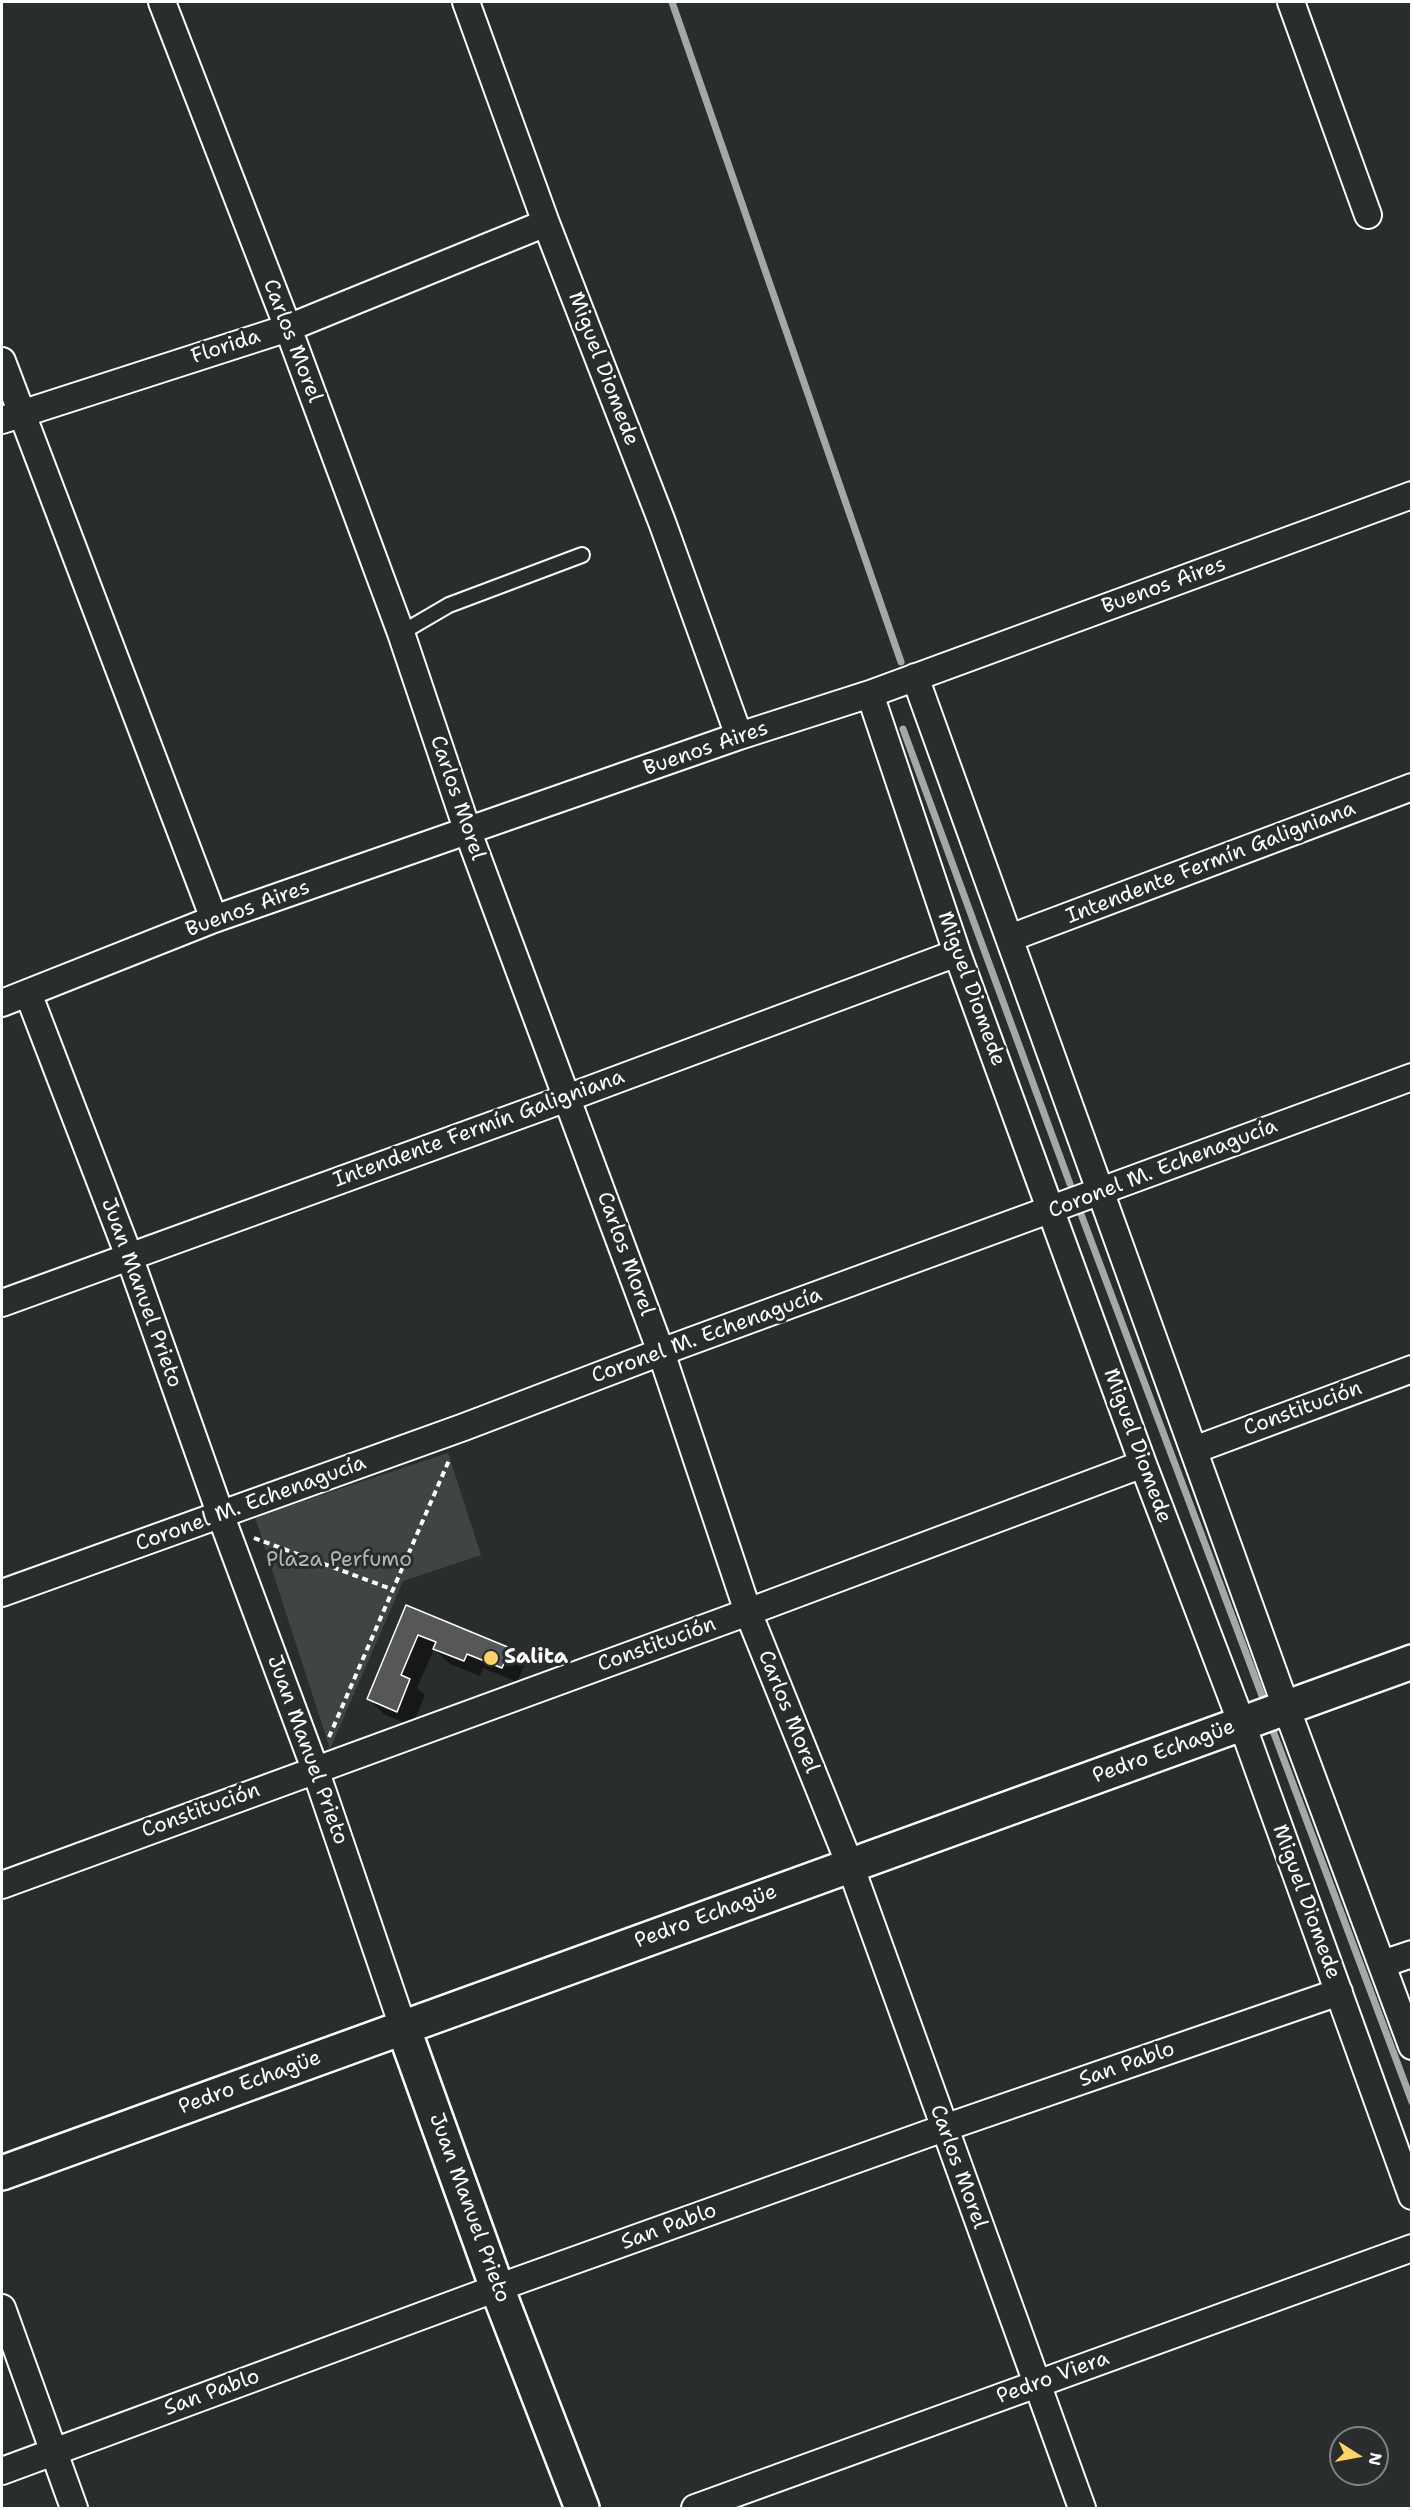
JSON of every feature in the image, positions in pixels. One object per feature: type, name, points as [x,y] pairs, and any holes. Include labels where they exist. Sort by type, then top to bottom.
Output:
[{"type":"street","name":"Carlos Morel","points":[[162,2],[288,328],[401,633],[468,832],[661,1352],[748,1612],[850,1866],[1082,2508]]},
{"type":"street","name":"Miguel Diomede","points":[[466,2],[546,223],[662,522],[739,736]]},
{"type":"street","points":[[1291,2],[1368,215]]},
{"type":"street","name":"Florida","points":[[11,416],[288,328],[546,223]]},
{"type":"street","points":[[2,361],[11,416],[214,919]]},
{"type":"street","name":"Buenos Aires","points":[[2,1003],[214,919],[739,736],[870,694],[1412,495]]},
{"type":"street","points":[[915,677],[1286,1707],[1412,2046]]},
{"type":"street","name":"Miguel Diomede","points":[[870,694],[957,953],[1143,1464],[1242,1724],[1412,2196]]},
{"type":"street","name":"Intendente Fermín Galigniana","points":[[1010,938],[1412,787]]},
{"type":"street","name":"Intendente Fermín Galigniana","points":[[2,1303],[567,1098],[957,953]]},
{"type":"street","name":"Juan Manuel Prieto","points":[[28,993],[129,1256],[223,1521],[315,1769],[403,2027],[497,2288],[582,2508]]},
{"type":"street","name":"Coronel M. Echenagucía","points":[[2,1593],[223,1521],[661,1352],[1412,1077]]},
{"type":"street","name":"Constitución","points":[[1194,1450],[1412,1369]]},
{"type":"street","name":"Constitución","points":[[2,1885],[748,1612],[1143,1464]]},
{"type":"street","name":"Pedro Echagüe","points":[[2,2173],[1412,1662]]},
{"type":"street","points":[[1382,1964],[1412,1954]]},
{"type":"street","name":"San Pablo","points":[[2,2471],[497,2288],[944,2128],[1339,1992]]},
{"type":"street","name":"Pedro Viera","points":[[695,2508],[1412,2248]]},
{"type":"street","points":[[2,2308],[74,2508]]},
{"type":"lane","points":[[401,633],[449,605],[582,555]]},
{"type":"path","points":[[315,1769],[464,1427]]},
{"type":"path","points":[[223,1521],[394,1590]]},
{"type":"green space","name":"Plaza Perfumo","points":[[448,1453],[481,1555],[403,1581],[330,1749],[255,1517]]},
{"type":"building","name":"Salita","points":[[406,1605],[510,1648],[502,1668],[467,1654],[464,1661],[433,1649],[436,1642],[418,1635],[401,1675],[410,1679],[397,1712],[367,1699]]},
{"type":"waterway","points":[[672,2],[901,662]]},
{"type":"waterway","points":[[903,729],[1070,1184]]},
{"type":"waterway","points":[[1081,1214],[1264,1701]]},
{"type":"waterway","points":[[1272,1728],[1412,2102]]},
{"type":"place","name":"Salita","points":[[491,1658]]}]
